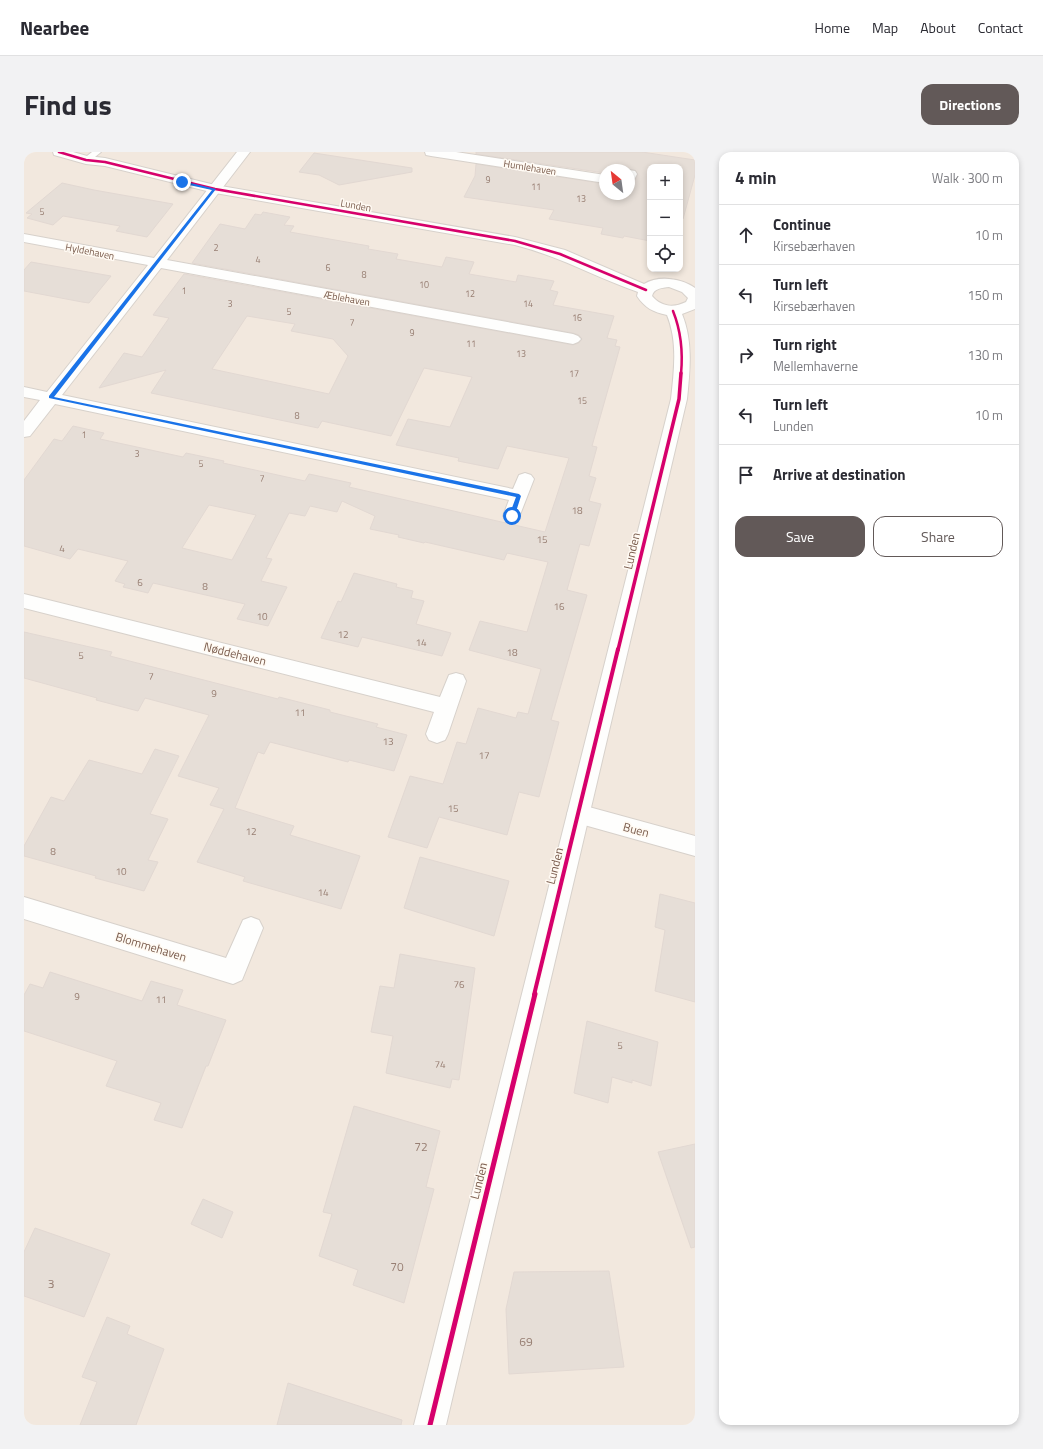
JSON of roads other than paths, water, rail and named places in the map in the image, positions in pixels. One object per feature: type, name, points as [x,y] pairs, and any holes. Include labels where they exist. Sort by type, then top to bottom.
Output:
[{"type":"street","name":"Lunden","points":[[59,152],[92,156],[214,189],[515,241],[540,247],[565,256],[626,283],[646,290]]},
{"type":"street","points":[[24,432],[244,152]]},
{"type":"street","name":"Humlehaven","points":[[431,152],[599,178]]},
{"type":"street","name":"Hyldehaven","points":[[24,238],[156,263]]},
{"type":"street","name":"Æblehaven","points":[[156,263],[542,328],[573,339]]},
{"type":"street","points":[[655,284],[689,284],[691,292],[695,298],[693,304],[685,309],[673,311],[659,309],[649,303],[644,296],[646,290],[655,284]]},
{"type":"street","name":"Lunden","points":[[430,1425],[679,399],[683,357],[678,323],[673,311]]},
{"type":"street","points":[[24,392],[519,496]]},
{"type":"street","points":[[512,516],[525,479]]},
{"type":"street","name":"Nøddehaven","points":[[24,601],[447,707]]},
{"type":"street","points":[[437,734],[456,681]]},
{"type":"street","name":"Buen","points":[[578,814],[695,846]]},
{"type":"street","name":"Blommehaven","points":[[24,908],[233,972],[251,928]]}]
